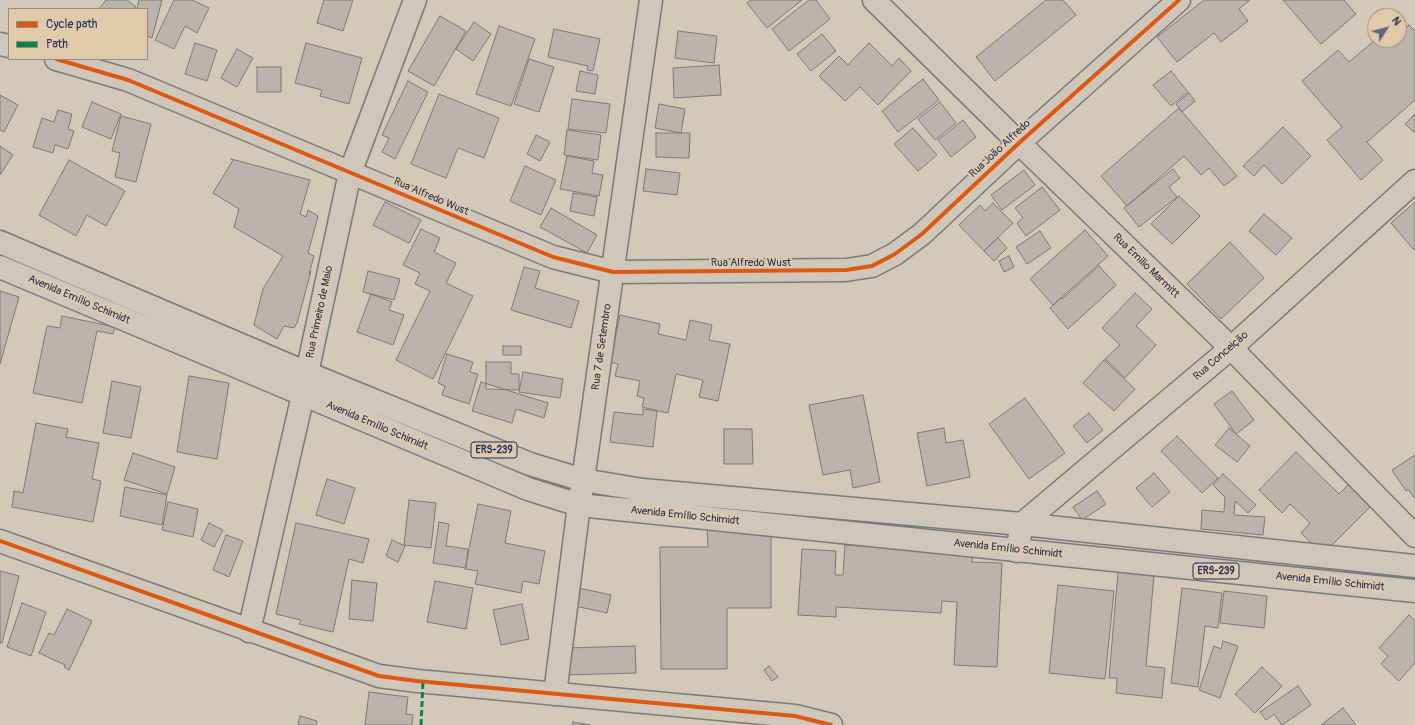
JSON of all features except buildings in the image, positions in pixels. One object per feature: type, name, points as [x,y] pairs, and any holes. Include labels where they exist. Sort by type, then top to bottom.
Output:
[{"type":"street","name":"Rua Primeiro de Maio","points":[[249,631],[304,395],[307,373],[350,173],[415,0]]},
{"type":"street","name":"Rua 7 de Setembro","points":[[555,694],[579,505],[651,0]]},
{"type":"street","name":"Rua Emilio Marmitt","points":[[874,0],[1231,348],[1415,536]]},
{"type":"street","name":"Rua João Alfredo","points":[[815,271],[846,270],[872,266],[895,254],[922,234],[1019,143],[1179,0]]},
{"type":"street","name":"Rua Alfredo Wust","points":[[59,60],[128,80],[553,258],[613,272],[815,271]]},
{"type":"street","name":"Rua Conceição","points":[[1022,524],[1231,348],[1415,181]]},
{"type":"street","name":"Avenida Emílio Schimidt","points":[[0,242],[307,373],[530,464],[583,480],[643,490],[1022,524],[1415,566]]},
{"type":"street","name":"Avenida Emílio Schimidt","points":[[0,267],[528,489],[579,505],[1415,591]]},
{"type":"street","points":[[1017,550],[1022,524]]},
{"type":"street","points":[[0,541],[249,631],[379,676],[417,681],[795,716],[831,725]]},
{"type":"street","points":[[1299,579],[1301,554]]},
{"type":"marked path","points":[[421,725],[423,682]]},
{"type":"cycle path","points":[[59,60],[128,80],[553,257],[613,272],[846,270],[872,266],[895,254],[922,234],[1019,143],[1179,0]]},
{"type":"cycle path","points":[[0,541],[379,676],[417,681],[795,716],[831,725]]}]
